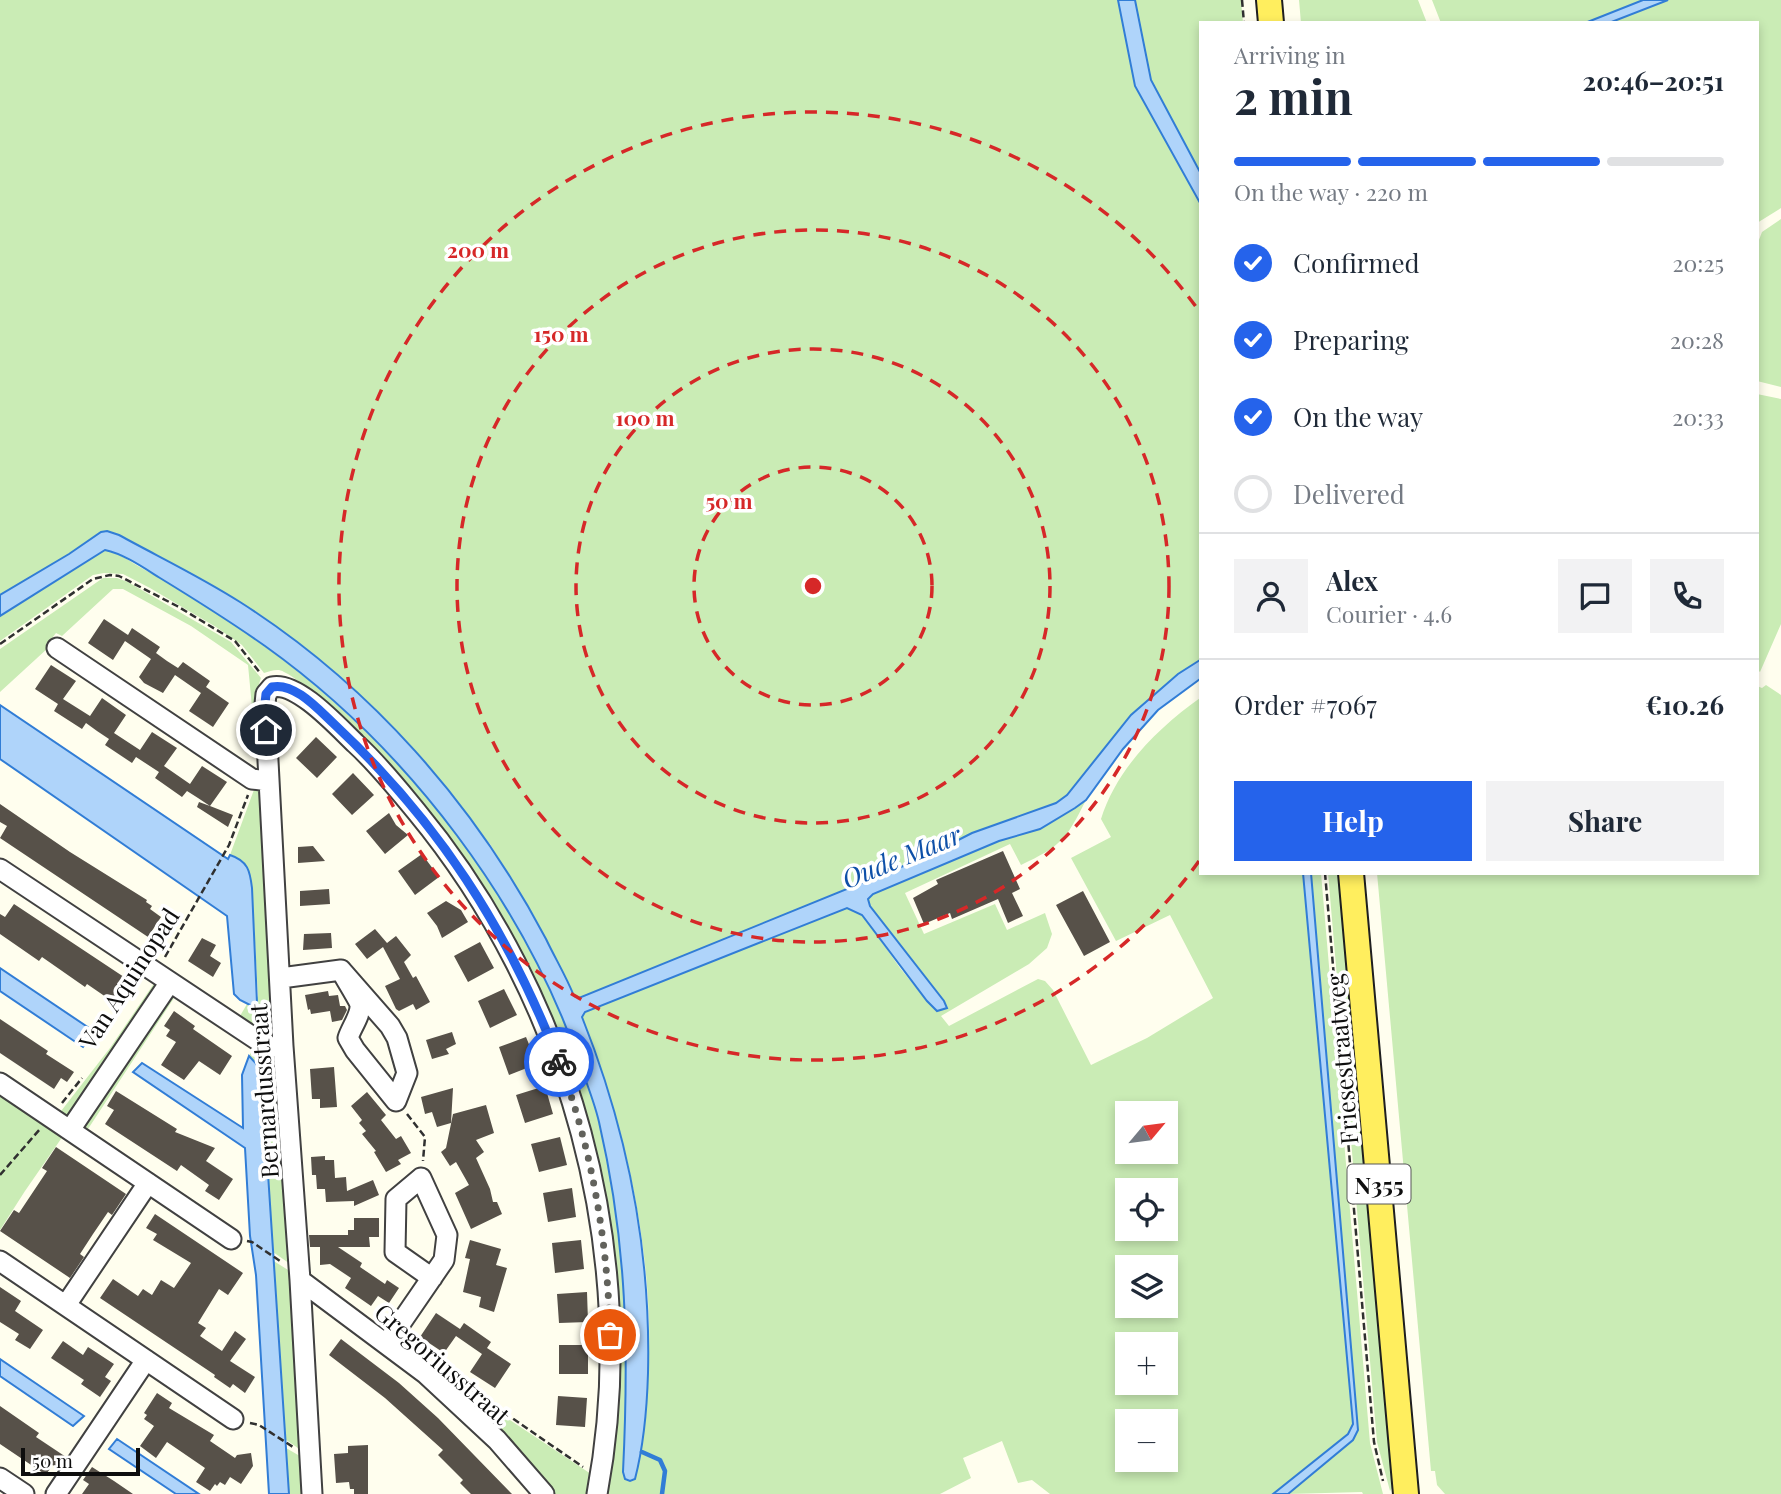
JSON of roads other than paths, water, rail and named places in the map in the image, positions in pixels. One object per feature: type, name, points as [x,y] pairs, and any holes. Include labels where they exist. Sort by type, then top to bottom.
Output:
[{"type":"main road","points":[[1269,0],[1271,21]]},
{"type":"main road","name":"Friesestraatweg","points":[[1351,875],[1406,1494]]},
{"type":"street","points":[[57,648],[260,780]]},
{"type":"street","name":"Bernardusstraat","points":[[312,1494],[281,978],[260,780],[266,694],[272,687],[279,685],[288,687],[322,713],[362,750],[432,830],[495,923],[542,1019],[577,1119],[605,1258],[610,1350],[608,1411],[599,1486]]},
{"type":"street","points":[[0,869],[268,1047],[283,1046]]},
{"type":"street","points":[[281,978],[341,970]]},
{"type":"street","points":[[341,970],[390,1026],[397,1038],[407,1073],[396,1101],[348,1038],[360,1004],[341,970]]},
{"type":"street","points":[[70,1130],[163,977]]},
{"type":"street","points":[[0,1083],[231,1239]]},
{"type":"street","points":[[387,1343],[432,1278],[444,1260],[447,1235],[422,1178],[396,1199],[395,1252],[432,1278]]},
{"type":"street","points":[[66,1305],[149,1183]]},
{"type":"street","points":[[0,1261],[233,1419]]},
{"type":"street","name":"Gregoriusstraat","points":[[300,1280],[426,1374],[479,1423],[544,1494]]},
{"type":"street","points":[[56,1494],[146,1360]]},
{"type":"street","points":[[0,1478],[24,1494]]},
{"type":"water","points":[[1118,0],[1135,0],[1151,80],[1199,170],[1199,201],[1135,86]]},
{"type":"water","points":[[1643,0],[1668,0],[1614,21],[1590,21]]},
{"type":"water","points":[[101,532],[119,535],[240,602],[287,634],[375,709],[452,795],[486,841],[518,889],[574,996],[579,998],[923,858],[972,833],[1056,803],[1067,795],[1131,715],[1178,674],[1199,661],[1199,680],[1158,710],[1123,749],[1086,800],[1075,808],[1040,829],[999,841],[873,894],[868,899],[870,906],[947,1008],[937,1011],[927,1001],[862,915],[847,908],[585,1012],[582,1017],[612,1103],[633,1192],[645,1282],[648,1327],[646,1413],[635,1479],[630,1481],[625,1479],[623,1472],[626,1382],[624,1296],[608,1167],[587,1085],[559,1011],[530,951],[496,892],[457,836],[414,782],[367,732],[317,687],[265,646],[200,603],[134,562],[105,550],[0,616],[0,595]]},
{"type":"water","points":[[0,705],[228,859],[230,855],[244,864],[249,872],[252,888],[257,1003],[252,1006],[234,994],[227,916],[0,759]]},
{"type":"water","points":[[1303,875],[1311,875],[1358,1430],[1353,1440],[1288,1494],[1273,1494],[1348,1434],[1353,1424]]},
{"type":"water","points":[[0,968],[95,1032],[83,1047],[0,991]]},
{"type":"water","points":[[249,1056],[261,1069],[289,1494],[269,1494],[256,1275],[250,1236],[245,1148],[133,1072],[142,1063],[243,1128],[242,1075]]},
{"type":"water","points":[[0,1359],[84,1416],[73,1426],[0,1376]]},
{"type":"water","points":[[117,1439],[199,1494],[176,1494],[109,1449]]},
{"type":"waterway","points":[[642,1452],[660,1460],[665,1471],[662,1494]]},
{"type":"water label","name":"Oude Maar","points":[[901,856]]}]
